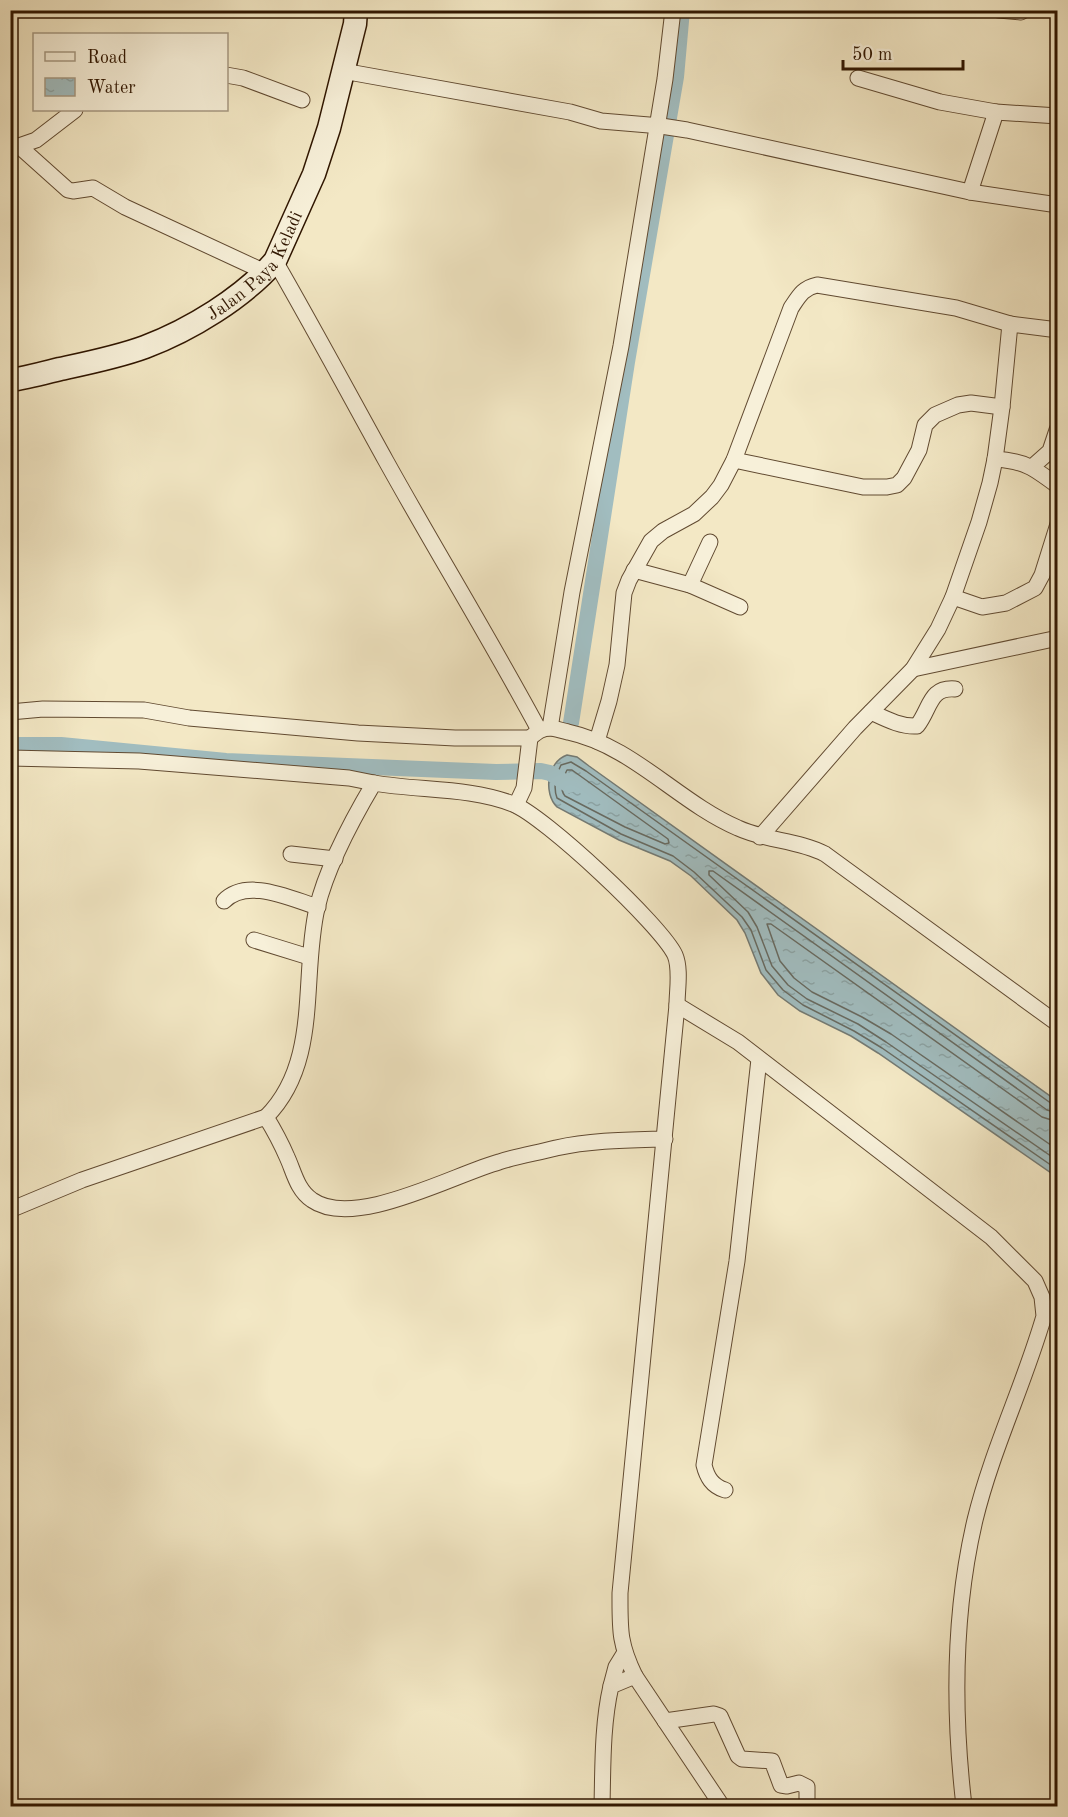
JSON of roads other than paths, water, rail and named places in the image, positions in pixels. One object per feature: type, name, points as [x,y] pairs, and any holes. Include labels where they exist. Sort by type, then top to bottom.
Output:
[{"type":"main road","name":"Jalan Paya Keladi","points":[[10,380],[90,363],[145,347],[194,323],[229,302],[270,267],[314,174],[329,128],[355,24],[356,10]]},
{"type":"street","points":[[516,805],[524,788],[572,592],[621,346],[658,126],[673,10]]},
{"type":"street","points":[[1002,11],[1021,12],[1024,10]]},
{"type":"street","points":[[343,70],[570,112],[601,121],[687,130],[970,192],[1058,205]]},
{"type":"street","points":[[228,75],[243,78],[302,100]]},
{"type":"street","points":[[858,78],[940,102],[996,112],[1058,116]]},
{"type":"street","points":[[15,148],[36,140],[74,111]]},
{"type":"street","points":[[970,192],[996,112]]},
{"type":"street","points":[[15,148],[68,190],[93,189],[125,207],[270,267],[496,651],[537,737]]},
{"type":"street","points":[[597,741],[617,665],[624,593],[634,570],[651,541],[663,531],[694,514],[712,497],[734,460],[791,308],[802,291],[817,285],[956,308],[1010,324],[1058,330]]},
{"type":"street","points":[[760,837],[871,712],[913,669],[938,629],[953,597],[979,522],[995,459],[1010,324]]},
{"type":"street","points":[[734,460],[862,487],[887,487],[897,485],[904,478],[919,450],[925,425],[935,415],[958,405],[971,403],[1002,407]]},
{"type":"street","points":[[1032,467],[1050,451],[1057,430]]},
{"type":"street","points":[[995,459],[1011,460],[1032,467],[1058,486]]},
{"type":"street","points":[[953,597],[982,607],[1006,603],[1035,588],[1042,575],[1058,524]]},
{"type":"street","points":[[690,585],[710,542]]},
{"type":"street","points":[[634,570],[690,585],[740,607]]},
{"type":"street","points":[[913,669],[1058,638]]},
{"type":"street","points":[[871,712],[895,723],[917,726],[939,690],[955,689]]},
{"type":"street","points":[[10,712],[43,709],[144,710],[189,718],[358,733],[455,738],[583,735],[623,755],[736,827],[760,837],[798,843],[825,854],[1058,1024]]},
{"type":"street","points":[[10,758],[139,761],[349,778],[374,783],[475,793],[516,805],[591,864],[651,924],[675,954],[677,1005],[620,1593],[620,1632],[624,1654],[636,1676],[722,1806]]},
{"type":"street","points":[[10,1210],[82,1180],[266,1117],[279,1104],[292,1081],[304,1042],[309,957],[318,907],[352,822],[374,783]]},
{"type":"street","points":[[291,854],[335,860]]},
{"type":"street","points":[[224,901],[235,892],[255,891],[267,892],[318,907]]},
{"type":"street","points":[[254,940],[309,957]]},
{"type":"street","points":[[677,1005],[738,1042],[991,1237],[1035,1281],[1042,1297],[1044,1316],[988,1476],[976,1519],[968,1562],[957,1658],[956,1712],[964,1806]]},
{"type":"street","points":[[725,1490],[717,1488],[711,1482],[704,1465],[737,1261],[759,1059]]},
{"type":"street","points":[[266,1117],[284,1150],[300,1188],[312,1200],[338,1208],[355,1208],[396,1199],[499,1161],[560,1148],[597,1141],[665,1139]]},
{"type":"street","points":[[602,1806],[604,1737],[611,1686],[616,1667],[624,1654]]},
{"type":"street","points":[[611,1686],[636,1676]]},
{"type":"street","points":[[666,1721],[714,1714],[720,1716],[738,1756],[741,1759],[772,1761],[781,1785],[799,1783],[807,1787],[807,1806]]},
{"type":"water","points":[[567,755],[577,757],[1057,1101],[1057,1177],[878,1053],[851,1036],[800,1011],[778,995],[761,973],[745,933],[737,920],[691,876],[670,861],[619,840],[557,807],[550,794],[549,778],[555,764]]},
{"type":"waterway","points":[[571,723],[627,362],[676,77],[682,10]]},
{"type":"waterway","points":[[10,745],[61,745],[226,761],[496,772],[541,771],[550,773],[569,785]]}]
